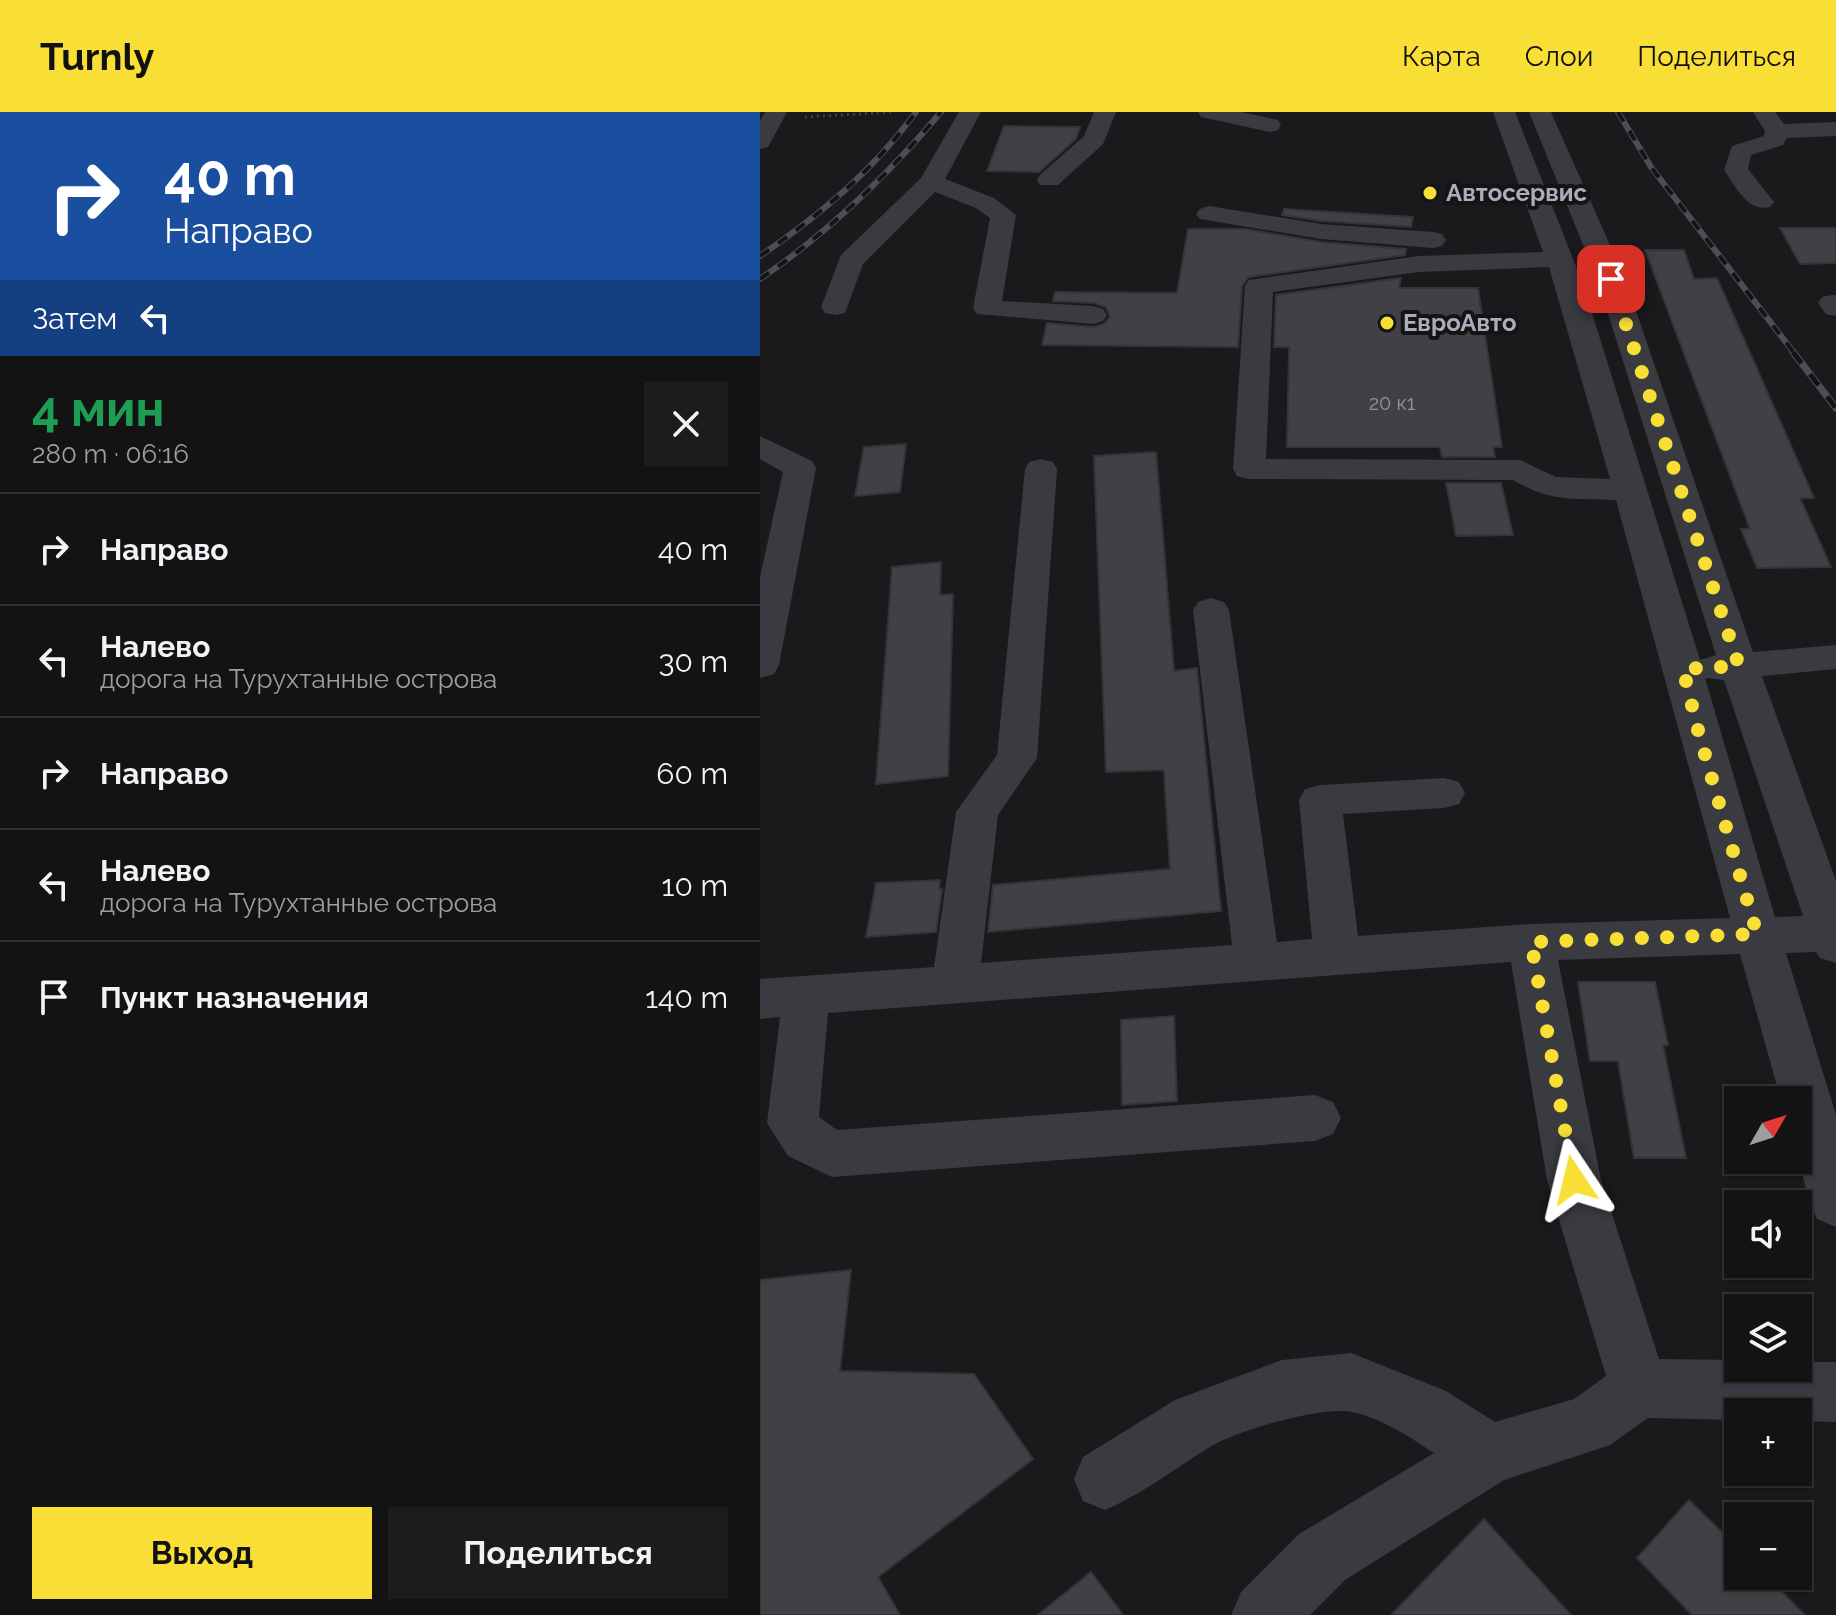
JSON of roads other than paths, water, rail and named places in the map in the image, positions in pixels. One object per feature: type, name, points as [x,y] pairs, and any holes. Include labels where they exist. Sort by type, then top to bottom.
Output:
[{"type":"street","points":[[835,307],[850,261],[931,182],[970,112]]},
{"type":"street","points":[[1049,180],[1095,139],[1105,112]]},
{"type":"street","points":[[1209,112],[1270,125]]},
{"type":"street","points":[[1504,112],[1557,250],[1683,669],[1699,734],[1836,1202]]},
{"type":"street","points":[[1315,1118],[832,1154],[806,1140],[793,1123],[783,998],[1531,942],[1757,934],[1834,939],[1739,666],[1611,279],[1540,112]]},
{"type":"street","points":[[760,142],[775,115]]},
{"type":"street","points":[[1761,202],[1736,170],[1740,151],[1775,140],[1770,121],[1836,129]]},
{"type":"street","points":[[931,182],[985,203],[1003,215],[987,308],[1093,315]]},
{"type":"street","points":[[1209,214],[1284,228],[1373,238],[1557,250]]},
{"type":"street","points":[[1557,250],[1419,264],[1259,286],[1249,469],[1520,470],[1549,487],[1629,490]]},
{"type":"street","points":[[760,446],[800,468],[760,665]]},
{"type":"street","points":[[955,986],[977,812],[1017,758],[1041,469]]},
{"type":"street","points":[[1211,610],[1257,963]]},
{"type":"street","points":[[1683,669],[1779,664],[1836,657]]},
{"type":"street","points":[[1779,664],[1836,684]]},
{"type":"street","points":[[1337,957],[1320,800],[1444,793]]},
{"type":"street","points":[[1531,942],[1574,1180],[1639,1388]]},
{"type":"street","points":[[1105,1479],[1196,1421],[1282,1389],[1351,1382],[1425,1412],[1490,1454]]},
{"type":"street","points":[[1264,1615],[1322,1557],[1490,1454],[1589,1424],[1639,1388],[1836,1392]]},
{"type":"railway","points":[[760,256],[804,224],[864,173],[916,112]]},
{"type":"railway","points":[[760,279],[810,242],[856,202],[941,112]]},
{"type":"railway","points":[[1618,112],[1651,167],[1795,354]]},
{"type":"railway","points":[[1793,352],[1836,408]]},
{"type":"place","name":"Автосервис","points":[[1430,193]]},
{"type":"place","name":"ЕвроАвто","points":[[1387,323]]}]
